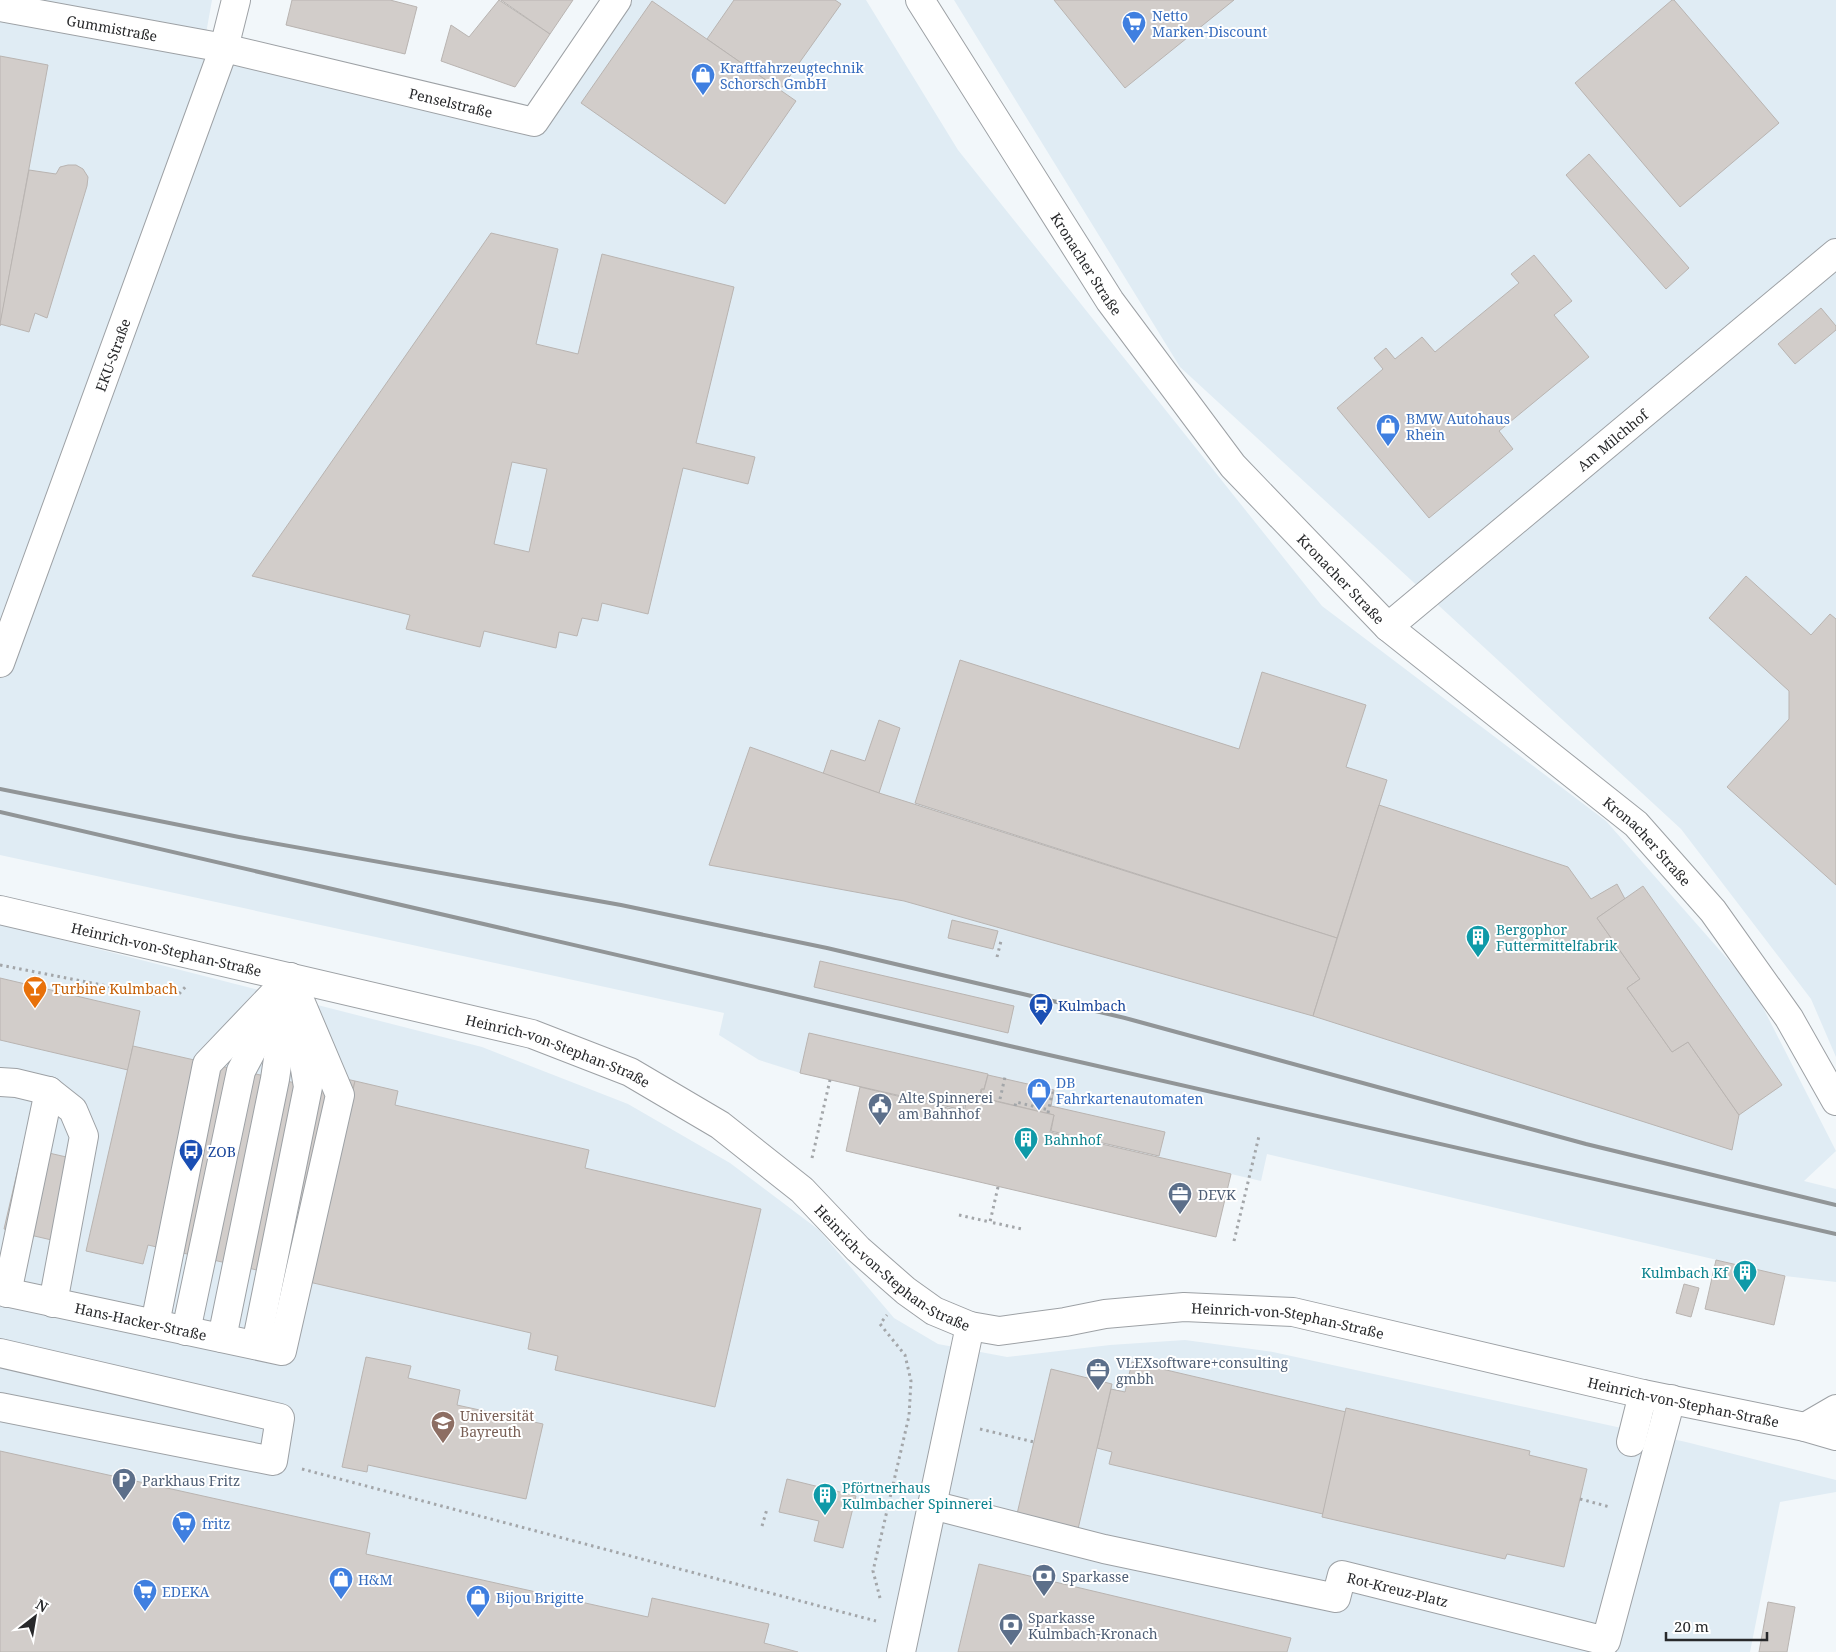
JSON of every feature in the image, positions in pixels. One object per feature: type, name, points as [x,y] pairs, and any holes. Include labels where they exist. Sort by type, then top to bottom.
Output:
[{"type":"street","name":"EKU-Straße","points":[[0,663],[224,48],[236,0]]},
{"type":"street","name":"Penselstraße","points":[[224,48],[534,122],[617,0]]},
{"type":"street","name":"Kronacher Straße","points":[[920,0],[1110,301],[1233,466],[1388,627],[1636,824],[1713,911],[1789,1018],[1835,1095]]},
{"type":"street","name":"Gummistraße","points":[[0,7],[224,48]]},
{"type":"street","name":"Am Milchhof","points":[[1388,627],[1836,253]]},
{"type":"street","name":"Heinrich-von-Stephan-Straße","points":[[4,911],[532,1034],[630,1072],[720,1125],[802,1190],[858,1250],[906,1291],[934,1311],[970,1326],[999,1331],[1105,1314],[1184,1306],[1293,1312],[1642,1394],[1805,1426],[1836,1436]]},
{"type":"street","points":[[155,1324],[207,1064],[290,977]]},
{"type":"street","points":[[186,1331],[241,1071],[290,977]]},
{"type":"street","points":[[222,1338],[275,1079],[290,977]]},
{"type":"street","name":"Hans-Hacker-Straße","points":[[4,1292],[269,1348],[340,1095],[290,977]]},
{"type":"street","points":[[0,1082],[16,1082],[49,1091],[73,1110],[84,1136],[52,1302]]},
{"type":"street","points":[[4,1292],[49,1091]]},
{"type":"street","points":[[898,1635],[932,1505],[970,1326]]},
{"type":"street","points":[[0,1353],[280,1418],[274,1461],[0,1407]]},
{"type":"street","points":[[1631,1442],[1642,1394]]},
{"type":"street","name":"Rot-Kreuz-Platz","points":[[932,1505],[1104,1549],[1336,1598],[1342,1576],[1606,1641],[1671,1399]]},
{"type":"street","points":[[1805,1426],[1836,1409]]},
{"type":"path","points":[[997,957],[1000,941]]},
{"type":"path","points":[[0,964],[148,994],[179,994],[209,959]]},
{"type":"path","points":[[1000,1099],[1005,1077]]},
{"type":"path","points":[[810,1167],[830,1080]]},
{"type":"path","points":[[1015,1106],[1016,1102],[1048,1112],[1054,1088]]},
{"type":"path","points":[[1234,1241],[1259,1136]]},
{"type":"path","points":[[990,1222],[998,1187]]},
{"type":"path","points":[[959,1215],[1022,1229]]},
{"type":"path","points":[[898,1635],[873,1572],[909,1416],[912,1381],[905,1355],[880,1324],[906,1291]]},
{"type":"path","points":[[950,1421],[1034,1442]]},
{"type":"path","points":[[274,1461],[898,1635]]},
{"type":"path","points":[[762,1526],[767,1509]]},
{"type":"shaded area","points":[[0,0],[212,0],[202,56],[524,135],[621,0],[866,0],[958,150],[1322,606],[1606,821],[1753,988],[1836,1151],[1804,1181],[1836,1189],[1836,1282],[1785,1276],[1267,1154],[1261,1181],[800,1073],[759,1060],[719,1035],[724,1013],[0,855]]},
{"type":"shaded area","points":[[954,0],[1836,0],[1836,1057],[1811,999],[1681,829],[1180,367]]},
{"type":"shaded area","points":[[0,924],[482,1047],[628,1104],[730,1163],[819,1230],[894,1318],[938,1344],[1007,1357],[1110,1345],[1185,1340],[1273,1352],[1686,1442],[1836,1480],[1836,1492],[1780,1502],[1750,1652],[0,1652]]},
{"type":"building","points":[[292,0],[390,0],[417,7],[405,54],[286,25]]},
{"type":"building","points":[[499,0],[550,34],[515,87],[441,61],[451,25],[469,37]]},
{"type":"building","points":[[501,0],[573,0],[550,34]]},
{"type":"building","points":[[734,0],[835,0],[841,4],[780,90],[707,39]]},
{"type":"building","name":"Netto Marken-Discount","points":[[1054,0],[1234,0],[1125,88]]},
{"type":"building","points":[[1674,0],[1779,123],[1680,207],[1575,83]]},
{"type":"building","points":[[652,1],[796,101],[725,204],[581,103]]},
{"type":"building","points":[[0,56],[48,65],[0,326]]},
{"type":"building","points":[[1589,154],[1689,268],[1666,289],[1566,175]]},
{"type":"building","points":[[76,165],[83,169],[88,177],[87,186],[47,318],[35,313],[29,332],[0,324],[29,170],[56,174],[60,167]]},
{"type":"building","points":[[491,233],[558,249],[536,344],[578,354],[602,254],[734,287],[696,443],[755,457],[748,484],[683,468],[648,614],[602,603],[598,621],[582,618],[577,636],[559,632],[556,648],[484,631],[480,647],[406,629],[410,615],[252,576]],"holes":[[[512,462],[547,469],[529,552],[494,544]]]},
{"type":"building","points":[[1534,255],[1572,301],[1554,315],[1589,357],[1499,431],[1513,449],[1429,518],[1337,408],[1383,369],[1374,358],[1386,348],[1395,359],[1422,337],[1435,352],[1519,283],[1511,274]]},
{"type":"building","points":[[1821,308],[1836,326],[1836,330],[1795,364],[1778,344]]},
{"type":"building","points":[[1746,576],[1811,635],[1830,614],[1836,619],[1836,885],[1727,787],[1789,719],[1789,691],[1709,618]]},
{"type":"building","points":[[960,660],[1239,749],[1262,672],[1366,705],[1346,767],[1387,780],[1337,938],[915,803]]},
{"type":"building","points":[[879,720],[900,728],[879,793],[823,774],[831,750],[865,761]]},
{"type":"building","points":[[750,747],[879,793],[1337,938],[1313,1016],[904,901],[709,865]]},
{"type":"building","name":"Bergophor Futtermittelfabrik","points":[[1379,805],[1568,867],[1591,899],[1617,884],[1625,899],[1597,918],[1640,979],[1627,988],[1672,1052],[1688,1042],[1739,1115],[1732,1150],[1313,1016]]},
{"type":"building","points":[[1643,886],[1782,1085],[1739,1115],[1688,1042],[1672,1052],[1627,988],[1640,979],[1597,918]]},
{"type":"building","points":[[952,920],[998,931],[993,949],[948,938]]},
{"type":"building","points":[[820,961],[1014,1006],[1008,1033],[814,987]]},
{"type":"building","points":[[0,978],[140,1011],[128,1070],[0,1040]]},
{"type":"building","points":[[809,1033],[988,1074],[984,1089],[981,1089],[980,1097],[967,1094],[963,1110],[800,1073]]},
{"type":"building","points":[[133,1046],[326,1090],[329,1075],[355,1081],[309,1282],[148,1245],[143,1264],[86,1251]]},
{"type":"building","points":[[988,1075],[1054,1090],[1051,1106],[1165,1132],[1159,1156],[1051,1131],[1054,1115],[980,1097]]},
{"type":"building","points":[[355,1081],[398,1091],[395,1105],[589,1150],[585,1168],[761,1209],[715,1407],[555,1370],[558,1356],[528,1349],[531,1333],[309,1282]]},
{"type":"building","name":"Bahnhof","points":[[860,1087],[964,1112],[968,1095],[1054,1115],[1050,1132],[1231,1174],[1216,1237],[846,1151]]},
{"type":"building","points":[[23,1147],[75,1159],[56,1241],[4,1229]]},
{"type":"building","name":"Kulmbach Kf","points":[[1716,1260],[1785,1276],[1774,1325],[1705,1309]]},
{"type":"building","points":[[1684,1284],[1699,1288],[1691,1317],[1676,1313]]},
{"type":"building","name":"Universität Bayreuth","points":[[366,1357],[411,1366],[408,1378],[460,1390],[457,1405],[543,1424],[526,1499],[368,1465],[367,1472],[342,1467]]},
{"type":"building","points":[[1132,1362],[1346,1412],[1323,1514],[1109,1464],[1112,1452],[1097,1448],[1111,1389],[1125,1392]]},
{"type":"building","points":[[1051,1369],[1112,1384],[1078,1529],[1017,1514]]},
{"type":"building","points":[[1346,1408],[1530,1451],[1529,1455],[1587,1469],[1564,1567],[1507,1554],[1505,1559],[1322,1517]]},
{"type":"building","name":"fritz","points":[[0,1451],[370,1533],[366,1554],[648,1617],[652,1598],[769,1624],[764,1643],[798,1652],[0,1652]]},
{"type":"building","name":"Pförtnerhaus Kulmbacher Spinnerei","points":[[787,1479],[856,1496],[843,1548],[814,1541],[819,1521],[779,1512]]},
{"type":"building","name":"Sparkasse","points":[[979,1564],[1291,1638],[1287,1652],[958,1652]]},
{"type":"building","points":[[1768,1602],[1795,1607],[1787,1652],[1759,1652]]},
{"type":"railway","points":[[0,789],[239,837],[621,905],[827,948],[1125,1018],[1586,1144],[1836,1205]]},
{"type":"railway","points":[[0,812],[1036,1052],[1836,1234]]},
{"type":"place","name":"Netto Marken-Discount","points":[[1134,44]]},
{"type":"place","name":"Kraftfahrzeugtechnik Schorsch GmbH","points":[[703,96]]},
{"type":"place","name":"BMW Autohaus Rhein","points":[[1388,447]]},
{"type":"place","name":"Bergophor Futtermittelfabrik","points":[[1478,958]]},
{"type":"place","name":"Turbine Kulmbach","points":[[35,1009]]},
{"type":"place","name":"Kulmbach","points":[[1041,1026]]},
{"type":"place","name":"DB Fahrkartenautomaten","points":[[1039,1111]]},
{"type":"place","name":"Alte Spinnerei am Bahnhof","points":[[880,1126]]},
{"type":"place","name":"Bahnhof","points":[[1026,1160]]},
{"type":"place","name":"ZOB","points":[[191,1172]]},
{"type":"place","name":"DEVK","points":[[1180,1215]]},
{"type":"place","name":"Kulmbach Kf","points":[[1745,1293]]},
{"type":"place","name":"VLEXsoftware+consulting gmbh","points":[[1098,1391]]},
{"type":"place","name":"Universität Bayreuth","points":[[443,1444]]},
{"type":"place","name":"Parkhaus Fritz","points":[[124,1501]]},
{"type":"place","name":"Pförtnerhaus Kulmbacher Spinnerei","points":[[825,1516]]},
{"type":"place","name":"fritz","points":[[184,1544]]},
{"type":"place","name":"Sparkasse","points":[[1044,1597]]},
{"type":"place","name":"H&M","points":[[341,1600]]},
{"type":"place","name":"EDEKA","points":[[145,1612]]},
{"type":"place","name":"Bijou Brigitte","points":[[478,1618]]},
{"type":"place","name":"Sparkasse Kulmbach-Kronach","points":[[1011,1646]]}]
